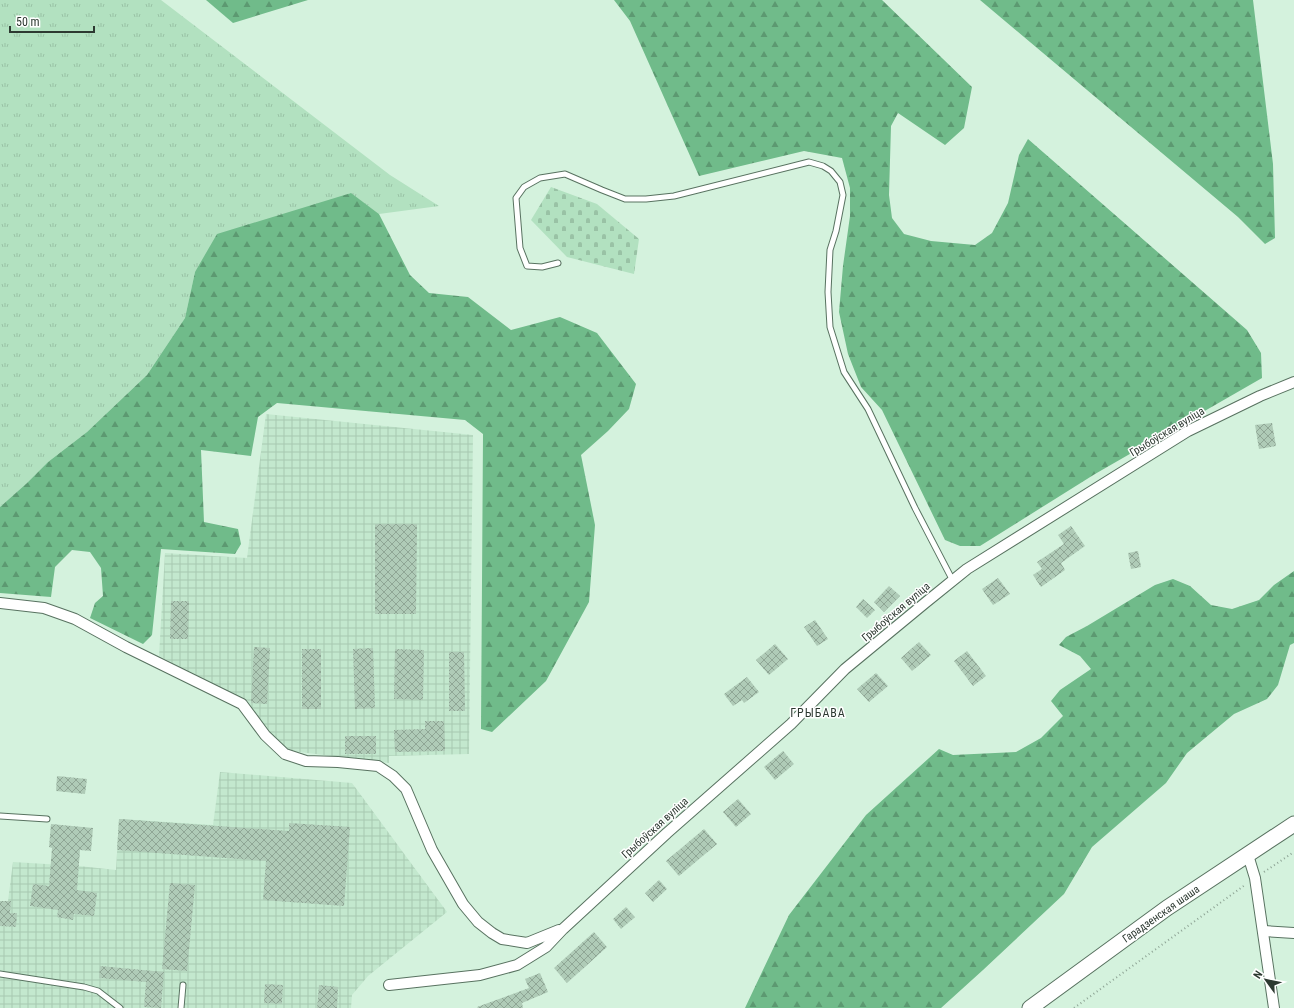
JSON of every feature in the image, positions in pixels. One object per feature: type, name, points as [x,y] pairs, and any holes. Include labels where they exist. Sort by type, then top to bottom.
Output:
[{"type":"main road","name":"Гарадзенская шаша","points":[[1030,1008],[1167,908],[1294,824]]},
{"type":"street","name":"Грыбоўская вуліца","points":[[563,928],[667,833],[791,724],[846,669],[967,569],[1188,431],[1260,396],[1294,382]]},
{"type":"street","points":[[0,603],[44,608],[75,619],[120,644],[242,704],[265,735],[285,754],[306,761],[338,762],[378,766],[393,776],[406,789],[432,850],[463,904],[478,922],[502,939],[527,943],[563,928]]},
{"type":"street","points":[[1248,855],[1255,878],[1264,931],[1274,1008]]},
{"type":"street","points":[[390,985],[480,976],[517,965],[546,947],[563,928]]},
{"type":"street","points":[[1264,931],[1294,933]]},
{"type":"lane","points":[[558,263],[542,267],[526,266],[520,248],[516,198],[524,188],[540,178],[565,174],[625,198],[646,199],[674,196],[809,162],[823,166],[832,171],[840,182],[843,195],[836,231],[830,250],[828,292],[830,328],[844,372],[868,409],[915,508],[953,581]]},
{"type":"lane","points":[[0,816],[47,819]]},
{"type":"lane","points":[[0,974],[84,987],[98,991],[120,1008]]},
{"type":"lane","points":[[181,1008],[182,985]]},
{"type":"path","points":[[1074,1008],[1255,878],[1294,852]]},
{"type":"shaded area","points":[[266,414],[473,435],[469,754],[389,756],[389,763],[291,751],[275,738],[244,701],[159,656],[165,553],[247,558]]},
{"type":"shaded area","points":[[220,772],[352,783],[447,912],[368,976],[352,995],[351,1008],[0,1008],[0,901],[8,901],[13,862],[116,870],[119,819],[213,825]]},
{"type":"green space","points":[[0,0],[161,0],[390,175],[439,206],[379,214],[350,193],[195,272],[185,318],[147,375],[87,432],[48,462],[0,507]]},
{"type":"green space","points":[[206,0],[308,0],[233,23]]},
{"type":"green space","points":[[614,0],[882,0],[972,87],[964,128],[945,145],[898,113],[891,126],[889,195],[892,218],[904,234],[931,241],[975,245],[992,233],[1008,203],[1019,155],[1028,139],[1247,330],[1261,353],[1262,378],[1095,474],[980,546],[960,546],[945,540],[882,410],[861,387],[848,354],[839,312],[843,266],[850,216],[850,188],[842,158],[804,151],[699,176],[630,21]]},
{"type":"green space","points":[[980,0],[1253,0],[1273,164],[1275,238],[1265,244],[1238,217]]},
{"type":"green space","points":[[551,187],[597,204],[639,239],[634,274],[567,257],[531,220]]},
{"type":"green space","points":[[351,193],[379,214],[410,275],[429,293],[468,297],[511,330],[560,317],[597,333],[636,384],[629,409],[608,431],[581,455],[595,525],[589,602],[546,681],[492,732],[481,729],[483,434],[465,420],[277,403],[258,417],[251,456],[201,450],[204,522],[238,529],[241,544],[235,554],[161,549],[152,635],[143,644],[90,618],[95,603],[103,596],[101,568],[90,552],[72,550],[55,567],[51,597],[0,593],[0,507],[48,462],[87,432],[147,375],[185,318],[195,272],[217,234]]},
{"type":"green space","points":[[1294,571],[1294,643],[1290,645],[1278,685],[1267,699],[1234,714],[1187,753],[1166,783],[1092,847],[1064,894],[941,1008],[745,1008],[789,915],[866,815],[939,749],[953,755],[1016,752],[1041,738],[1063,716],[1051,701],[1060,690],[1091,669],[1080,656],[1059,645],[1066,637],[1155,585],[1173,579],[1190,586],[1211,605],[1232,609],[1259,600],[1274,585]]},
{"type":"building","points":[[1272,423],[1276,446],[1259,449],[1255,425]]},
{"type":"building","points":[[375,524],[417,524],[416,614],[375,614]]},
{"type":"building","points":[[1071,526],[1085,546],[1061,563],[1065,570],[1041,587],[1033,575],[1042,569],[1037,562],[1064,544],[1058,535]]},
{"type":"building","points":[[1138,551],[1141,567],[1131,569],[1128,553]]},
{"type":"building","points":[[998,578],[1010,594],[993,605],[982,589]]},
{"type":"building","points":[[889,586],[900,596],[884,612],[874,602]]},
{"type":"building","points":[[863,599],[875,610],[867,618],[856,607]]},
{"type":"building","points":[[171,601],[189,601],[188,639],[170,639]]},
{"type":"building","points":[[815,620],[828,639],[817,646],[804,627]]},
{"type":"building","points":[[919,642],[931,655],[912,671],[901,658]]},
{"type":"building","points":[[775,644],[788,659],[769,675],[756,660]]},
{"type":"building","points":[[254,647],[270,648],[267,704],[251,703]]},
{"type":"building","points":[[373,648],[375,708],[355,709],[353,649]]},
{"type":"building","points":[[302,649],[321,649],[321,709],[302,709]]},
{"type":"building","points":[[395,649],[424,650],[423,700],[394,699]]},
{"type":"building","points":[[967,651],[986,676],[973,686],[954,661]]},
{"type":"building","points":[[449,652],[464,652],[465,711],[449,711]]},
{"type":"building","points":[[876,673],[888,686],[869,702],[857,689]]},
{"type":"building","points":[[747,677],[759,692],[744,703],[742,700],[733,706],[724,694]]},
{"type":"building","points":[[425,721],[444,721],[445,751],[395,752],[394,730],[425,729]]},
{"type":"building","points":[[345,736],[376,736],[376,754],[345,754]]},
{"type":"building","points":[[783,751],[794,764],[775,780],[764,767]]},
{"type":"building","points":[[57,776],[87,779],[85,794],[56,791]]},
{"type":"building","points":[[738,799],[751,814],[736,827],[723,812]]},
{"type":"building","points":[[119,819],[289,831],[289,823],[350,827],[344,906],[263,900],[266,861],[117,850]]},
{"type":"building","points":[[51,824],[93,828],[91,851],[80,850],[77,890],[97,893],[94,916],[74,914],[73,920],[57,917],[58,910],[30,906],[33,884],[49,886],[52,848],[49,847]]},
{"type":"building","points":[[704,829],[717,844],[679,876],[666,861]]},
{"type":"building","points":[[659,880],[667,889],[653,902],[645,893]]},
{"type":"building","points":[[170,883],[195,885],[187,971],[162,969]]},
{"type":"building","points":[[0,901],[11,901],[10,913],[17,913],[16,927],[0,926]]},
{"type":"building","points":[[626,907],[635,917],[621,929],[613,919]]},
{"type":"building","points":[[594,932],[607,947],[567,983],[554,968]]},
{"type":"building","points":[[100,966],[164,972],[161,1008],[144,1007],[146,982],[99,978]]},
{"type":"building","points":[[540,973],[548,992],[522,1003],[523,1008],[477,1007],[529,988],[525,979]]},
{"type":"building","points":[[265,984],[283,985],[282,1004],[264,1003]]},
{"type":"building","points":[[319,985],[338,987],[337,1008],[317,1008]]},
{"type":"district","name":"ГРЫБАВА","points":[[818,713]]}]
